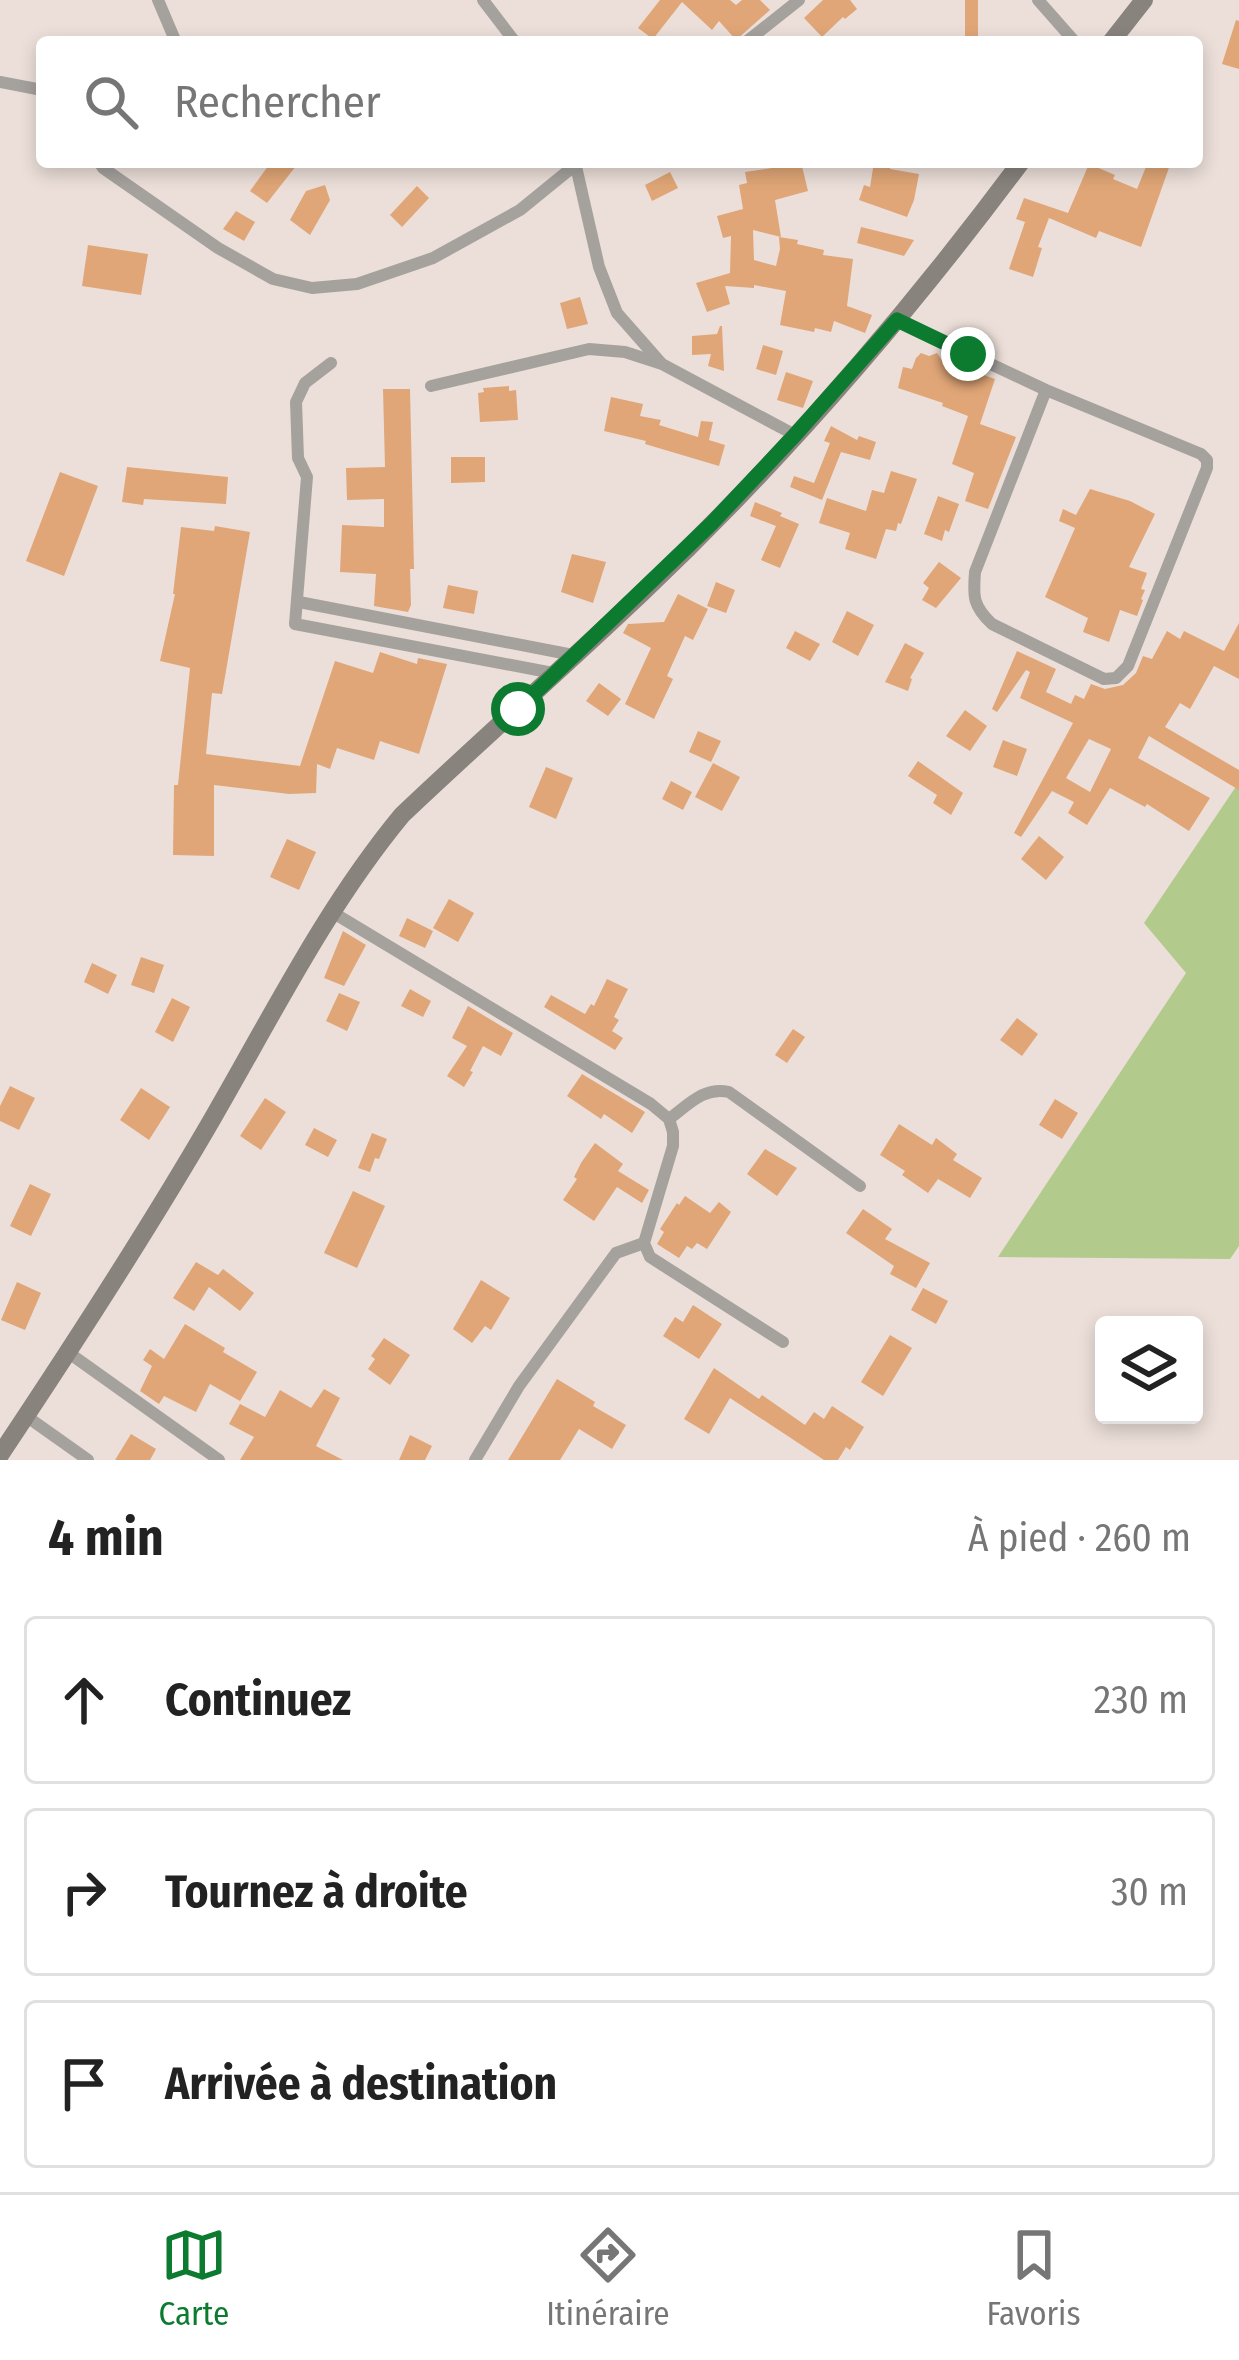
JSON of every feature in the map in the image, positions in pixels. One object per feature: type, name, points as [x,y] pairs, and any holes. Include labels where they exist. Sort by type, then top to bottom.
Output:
[{"type":"street","points":[[158,0],[173,36]]},
{"type":"street","points":[[483,0],[510,36]]},
{"type":"street","points":[[754,36],[799,0]]},
{"type":"street","points":[[1038,0],[1070,36]]},
{"type":"street","points":[[1117,36],[1144,0]]},
{"type":"street","points":[[0,82],[36,89]]},
{"type":"street","points":[[103,168],[218,248],[273,279],[312,288],[357,284],[433,258],[520,210],[570,168]]},
{"type":"street","points":[[577,168],[599,267],[617,313],[662,364]]},
{"type":"street","points":[[0,1455],[69,1354],[281,994],[374,849],[402,815],[684,552],[795,435],[897,320],[1016,168]]},
{"type":"street","points":[[897,320],[1208,460],[1144,628],[1127,666],[1116,678],[1104,679],[992,624],[973,596],[975,572],[1046,390]]},
{"type":"street","points":[[430,386],[589,349],[625,352],[662,364],[795,435]]},
{"type":"street","points":[[331,362],[305,383],[296,402],[298,458],[307,477],[297,625],[553,673]]},
{"type":"street","points":[[299,602],[573,655]]},
{"type":"street","points":[[332,912],[555,1044],[669,1119],[673,1146],[644,1243],[650,1257],[783,1342]]},
{"type":"street","points":[[669,1119],[716,1088],[729,1092],[860,1186]]},
{"type":"street","points":[[475,1460],[519,1386],[616,1252],[644,1243]]},
{"type":"street","points":[[69,1354],[219,1460]]},
{"type":"street","points":[[26,1416],[88,1460]]},
{"type":"green space","points":[[1239,782],[1239,1246],[1230,1259],[998,1257],[1186,973],[1144,923]]},
{"type":"building","points":[[660,0],[730,0],[736,5],[742,0],[760,0],[770,10],[741,36],[732,36],[719,21],[712,30],[682,2],[655,36],[638,28]]},
{"type":"building","points":[[823,0],[850,0],[857,9],[823,36],[804,18]]},
{"type":"building","points":[[965,0],[978,0],[978,36],[965,36]]},
{"type":"building","points":[[1239,21],[1239,69],[1222,64]]},
{"type":"building","points":[[267,168],[294,168],[267,203],[250,191]]},
{"type":"building","points":[[802,168],[808,191],[775,200],[781,237],[753,230],[754,260],[776,266],[779,237],[824,250],[823,255],[853,259],[847,306],[872,315],[865,333],[834,321],[831,332],[780,325],[786,291],[754,285],[725,286],[730,304],[707,312],[696,283],[730,273],[731,236],[723,238],[717,216],[743,209],[739,185],[747,183],[745,172]]},
{"type":"building","points":[[873,168],[919,174],[907,217],[859,200],[864,185],[870,187]]},
{"type":"building","points":[[1087,168],[1098,168],[1137,189],[1146,168],[1169,168],[1141,247],[1099,231],[1096,238],[1049,218],[1033,277],[1009,269],[1025,222],[1016,219],[1024,198],[1068,213]]},
{"type":"building","points":[[670,172],[678,188],[652,201],[645,185]]},
{"type":"building","points":[[325,185],[330,200],[310,235],[290,220],[306,191]]},
{"type":"building","points":[[417,186],[429,198],[402,227],[390,215]]},
{"type":"building","points":[[236,211],[255,222],[244,241],[223,229]]},
{"type":"building","points":[[861,227],[914,240],[904,256],[857,243]]},
{"type":"building","points":[[88,245],[148,254],[141,295],[82,286]]},
{"type":"building","points":[[580,297],[588,324],[567,329],[560,303]]},
{"type":"building","points":[[720,326],[724,371],[708,366],[711,354],[692,355],[692,336],[717,334]]},
{"type":"building","points":[[763,345],[783,351],[776,375],[756,369]]},
{"type":"building","points":[[921,353],[937,353],[941,359],[995,379],[980,424],[1016,437],[988,509],[965,501],[974,473],[952,464],[968,416],[898,388],[903,367],[912,369]]},
{"type":"building","points":[[786,372],[813,381],[803,408],[777,400]]},
{"type":"building","points":[[509,386],[509,391],[516,390],[518,420],[480,422],[478,393],[483,388]]},
{"type":"building","points":[[383,389],[410,389],[414,569],[410,569],[408,612],[374,606],[376,574],[340,572],[342,525],[384,527],[384,499],[347,500],[346,468],[385,467]]},
{"type":"building","points":[[611,397],[643,404],[640,416],[698,437],[701,421],[713,422],[709,440],[725,445],[719,466],[604,431]]},
{"type":"building","points":[[831,426],[857,440],[859,436],[876,442],[870,460],[841,452],[822,500],[790,487],[794,476],[814,483],[830,443],[824,441]]},
{"type":"building","points":[[451,457],[485,457],[485,482],[451,483]]},
{"type":"building","points":[[127,467],[228,477],[226,504],[122,502]]},
{"type":"building","points":[[891,471],[917,479],[901,524],[896,531],[886,529],[876,559],[845,549],[850,533],[819,523],[827,498],[866,511],[872,490],[884,493]]},
{"type":"building","points":[[60,472],[98,486],[64,576],[26,561]]},
{"type":"building","points":[[1090,489],[1155,514],[1129,567],[1147,573],[1143,600],[1137,616],[1120,610],[1109,642],[1083,632],[1088,618],[1045,597],[1075,528],[1059,521],[1063,509],[1076,515]]},
{"type":"building","points":[[938,496],[959,504],[942,541],[924,534]]},
{"type":"building","points":[[755,502],[799,524],[780,568],[761,560],[776,526],[750,516]]},
{"type":"building","points":[[215,526],[250,532],[222,694],[212,693],[206,754],[300,766],[335,661],[373,673],[380,652],[417,664],[418,658],[447,664],[419,754],[380,741],[374,760],[337,748],[330,769],[317,764],[316,793],[214,785],[214,856],[173,855],[174,785],[178,785],[190,668],[160,661],[175,594],[181,527],[214,531]]},
{"type":"building","points":[[572,554],[606,562],[593,603],[561,592]]},
{"type":"building","points":[[939,562],[961,578],[936,608],[922,600],[929,588],[923,583]]},
{"type":"building","points":[[716,582],[735,590],[726,613],[707,606]]},
{"type":"building","points":[[448,585],[478,591],[474,614],[443,608]]},
{"type":"building","points":[[678,594],[708,609],[693,640],[685,636],[667,676],[673,679],[654,719],[625,704],[651,648],[623,633],[628,624],[664,622]]},
{"type":"building","points":[[847,611],[874,625],[858,656],[832,642]]},
{"type":"building","points":[[1239,623],[1239,679],[1214,666],[1190,709],[1180,703],[1165,727],[1239,770],[1239,790],[1149,736],[1138,758],[1210,798],[1189,831],[1147,804],[1110,788],[1087,825],[1068,813],[1074,802],[1052,791],[1021,837],[1014,833],[1073,723],[1020,698],[1030,672],[1026,670],[997,712],[992,709],[1017,651],[1056,669],[1046,692],[1071,704],[1075,695],[1084,699],[1091,684],[1105,689],[1123,685],[1136,673],[1143,656],[1152,659],[1167,631],[1180,639],[1184,631],[1224,651]],"holes":[[[1089,739],[1111,749],[1090,792],[1066,778]]]},
{"type":"building","points":[[795,631],[820,644],[810,661],[786,648]]},
{"type":"building","points":[[905,643],[924,653],[908,691],[885,682]]},
{"type":"building","points":[[599,683],[621,699],[608,716],[586,701]]},
{"type":"building","points":[[965,710],[987,726],[970,751],[946,736]]},
{"type":"building","points":[[698,731],[721,741],[711,762],[689,752]]},
{"type":"building","points":[[1003,740],[1027,749],[1017,776],[993,767]]},
{"type":"building","points":[[918,761],[963,793],[951,815],[933,803],[937,795],[908,776]]},
{"type":"building","points":[[713,763],[740,777],[722,811],[695,797]]},
{"type":"building","points":[[546,767],[573,778],[556,819],[529,807]]},
{"type":"building","points":[[671,781],[692,792],[683,810],[662,799]]},
{"type":"building","points":[[1039,836],[1064,857],[1046,880],[1021,859]]},
{"type":"building","points":[[287,839],[316,852],[299,890],[270,877]]},
{"type":"building","points":[[449,899],[474,913],[458,942],[433,928]]},
{"type":"building","points":[[407,918],[433,931],[425,948],[399,936]]},
{"type":"building","points":[[343,931],[366,945],[344,986],[324,978]]},
{"type":"building","points":[[141,957],[164,965],[154,993],[131,985]]},
{"type":"building","points":[[92,963],[117,975],[108,994],[84,982]]},
{"type":"building","points":[[607,979],[628,989],[614,1017],[619,1020],[612,1031],[623,1038],[615,1050],[544,1007],[551,995],[585,1014]]},
{"type":"building","points":[[410,989],[431,1001],[423,1017],[401,1006]]},
{"type":"building","points":[[339,993],[360,1002],[347,1031],[326,1021]]},
{"type":"building","points":[[172,998],[190,1007],[173,1042],[155,1032]]},
{"type":"building","points":[[468,1006],[513,1033],[501,1056],[483,1046],[464,1087],[447,1076],[467,1046],[452,1038]]},
{"type":"building","points":[[1017,1018],[1038,1034],[1022,1056],[1000,1040]]},
{"type":"building","points":[[793,1029],[805,1037],[787,1063],[775,1055]]},
{"type":"building","points":[[582,1074],[645,1112],[632,1133],[567,1096]]},
{"type":"building","points":[[10,1086],[35,1098],[19,1130],[0,1121],[0,1106]]},
{"type":"building","points":[[141,1088],[170,1107],[149,1140],[120,1120]]},
{"type":"building","points":[[265,1098],[286,1112],[261,1150],[240,1136]]},
{"type":"building","points":[[1055,1099],[1078,1113],[1062,1139],[1039,1125]]},
{"type":"building","points":[[899,1124],[932,1145],[936,1138],[957,1154],[953,1160],[982,1178],[970,1198],[938,1179],[928,1193],[880,1155]]},
{"type":"building","points":[[314,1128],[337,1140],[328,1157],[305,1145]]},
{"type":"building","points":[[372,1133],[387,1139],[370,1172],[358,1168]]},
{"type":"building","points":[[595,1143],[623,1164],[618,1171],[649,1190],[642,1203],[617,1187],[594,1221],[563,1200]]},
{"type":"building","points":[[765,1149],[797,1168],[777,1196],[747,1174]]},
{"type":"building","points":[[30,1184],[51,1194],[31,1236],[10,1226]]},
{"type":"building","points":[[353,1191],[385,1206],[357,1268],[324,1253]]},
{"type":"building","points":[[685,1196],[710,1213],[719,1202],[731,1212],[707,1249],[697,1243],[692,1249],[687,1246],[679,1258],[657,1244],[664,1232],[660,1229]]},
{"type":"building","points":[[863,1209],[892,1229],[885,1239],[930,1263],[916,1288],[890,1274],[894,1266],[846,1233]]},
{"type":"building","points":[[196,1262],[218,1275],[223,1269],[254,1293],[240,1311],[209,1287],[194,1311],[173,1298]]},
{"type":"building","points":[[481,1280],[510,1298],[491,1330],[485,1326],[472,1343],[453,1329]]},
{"type":"building","points":[[17,1282],[41,1293],[25,1330],[1,1320]]},
{"type":"building","points":[[923,1288],[948,1301],[936,1324],[911,1310]]},
{"type":"building","points":[[693,1305],[722,1324],[699,1359],[663,1336],[675,1317],[683,1322]]},
{"type":"building","points":[[185,1324],[257,1372],[240,1401],[210,1384],[196,1412],[164,1396],[159,1404],[140,1391],[152,1366],[143,1360],[150,1349],[164,1359]]},
{"type":"building","points":[[890,1335],[912,1348],[883,1396],[861,1382]]},
{"type":"building","points":[[384,1338],[410,1355],[390,1385],[368,1369]]},
{"type":"building","points":[[714,1368],[805,1425],[814,1412],[824,1419],[832,1406],[864,1427],[838,1460],[824,1460],[730,1398],[709,1434],[684,1419]]},
{"type":"building","points":[[557,1379],[626,1425],[612,1449],[579,1429],[560,1460],[508,1460]]},
{"type":"building","points":[[324,1389],[340,1398],[316,1446],[343,1460],[240,1460],[254,1437],[229,1424],[240,1404],[265,1417],[280,1390],[311,1408]]},
{"type":"building","points":[[131,1434],[156,1449],[150,1460],[115,1460]]},
{"type":"building","points":[[410,1435],[432,1446],[425,1460],[399,1460]]},
{"type":"route","points":[[518,709],[711,524],[897,320],[968,354]]}]
